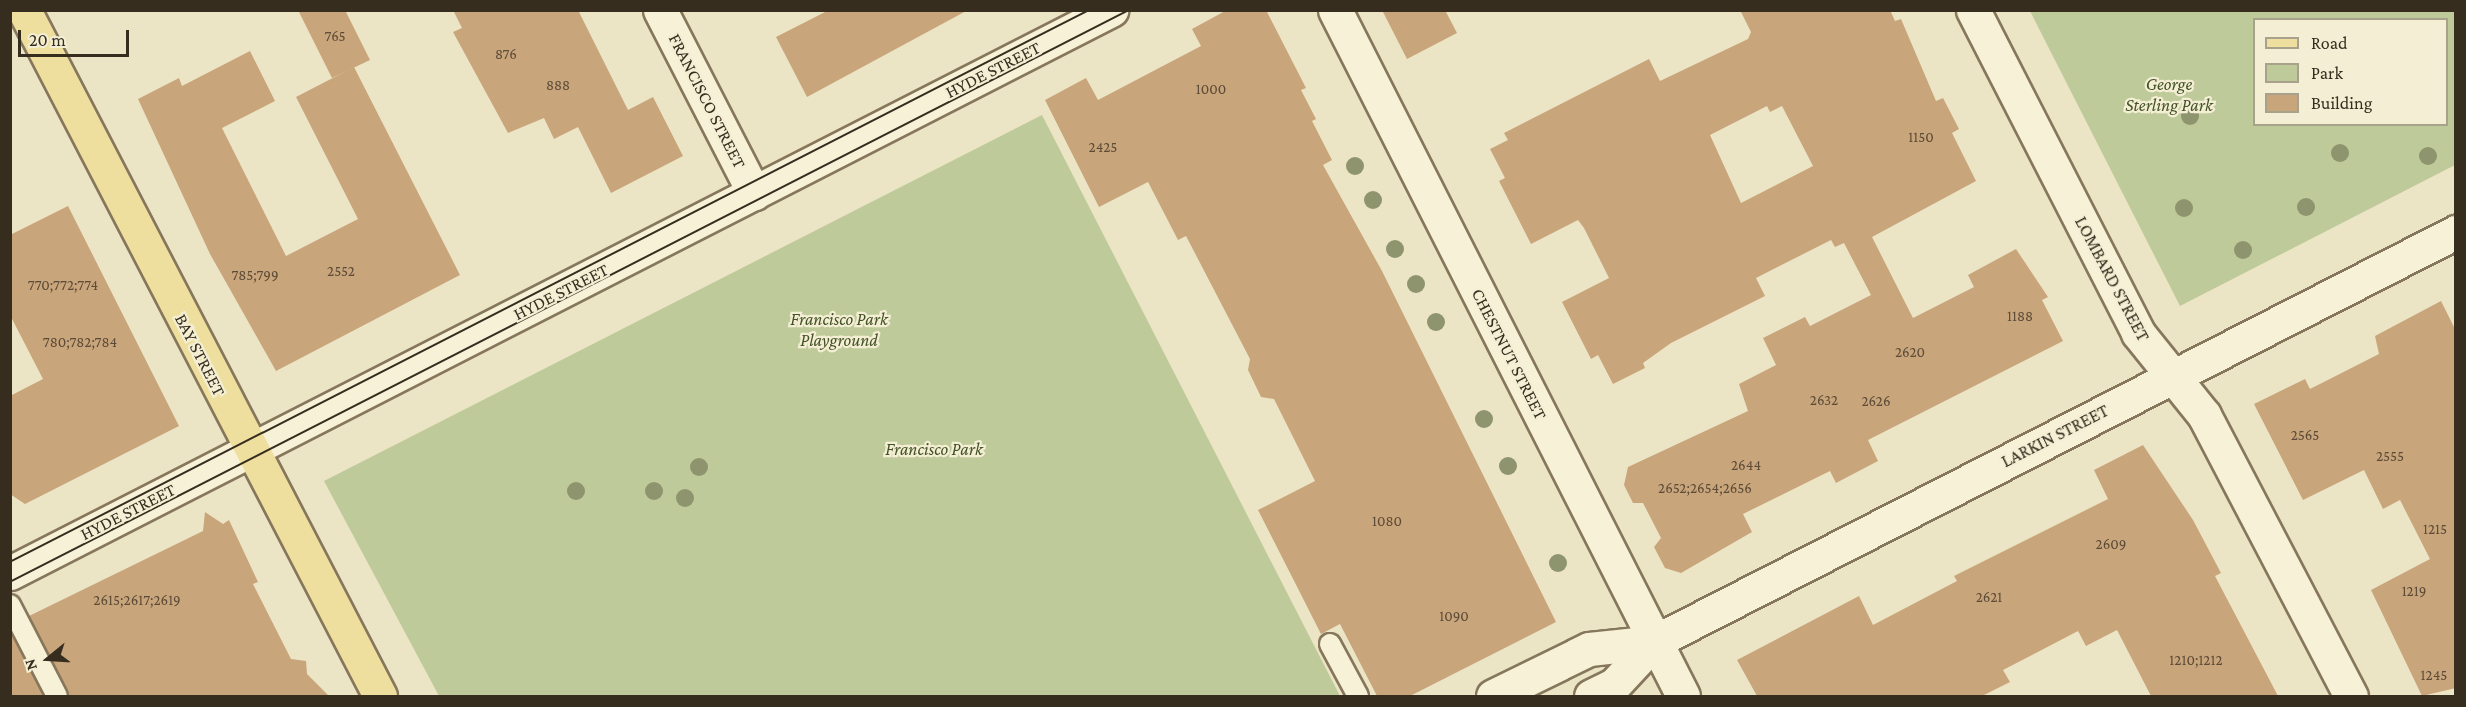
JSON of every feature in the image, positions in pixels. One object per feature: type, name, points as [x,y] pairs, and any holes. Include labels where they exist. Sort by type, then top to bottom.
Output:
[{"type":"main road","name":"BAY STREET","points":[[24,10],[248,450],[380,696]]},
{"type":"street","name":"FRANCISCO STREET","points":[[660,10],[754,192]]},
{"type":"street","name":"HYDE STREET","points":[[10,573],[1111,10]]},
{"type":"street","name":"CHESTNUT STREET","points":[[1335,10],[1683,696]]},
{"type":"street","name":"LOMBARD STREET","points":[[1973,10],[2138,333],[2211,428],[2351,696]]},
{"type":"street","name":"LARKIN STREET","points":[[1591,696],[1614,685],[1654,642],[2456,232]]},
{"type":"street","name":"LARKIN STREET","points":[[1492,696],[1590,649],[1654,642]]},
{"type":"lane","points":[[10,605],[57,696]]},
{"type":"lane","points":[[1330,644],[1358,696]]},
{"type":"green space","name":"George Sterling Park","points":[[2030,11],[2455,11],[2455,165],[2180,306]]},
{"type":"green space","name":"Francisco Park","points":[[1042,115],[1340,696],[439,696],[324,481]]},
{"type":"building","points":[[298,10],[345,10],[370,60],[332,78]]},
{"type":"building","points":[[453,10],[578,10],[628,110],[653,97],[683,156],[611,193],[578,127],[554,139],[544,118],[508,133],[453,32],[462,28]]},
{"type":"building","points":[[829,10],[968,10],[807,97],[776,37]]},
{"type":"building","points":[[1227,10],[1266,10],[1306,88],[1301,90],[1316,119],[1312,121],[1332,160],[1323,165],[1382,271],[1556,622],[1410,696],[1377,696],[1340,624],[1321,634],[1258,510],[1315,481],[1274,399],[1261,397],[1248,370],[1250,359],[1186,236],[1178,240],[1148,182],[1099,207],[1045,100],[1086,78],[1098,100],[1201,46],[1192,29]]},
{"type":"building","points":[[1382,10],[1445,10],[1457,33],[1407,59]]},
{"type":"building","points":[[1740,10],[1890,10],[1895,21],[1901,19],[1936,101],[1943,98],[1959,129],[1952,133],[1976,181],[1872,237],[1913,318],[1974,287],[1968,275],[2016,249],[2048,297],[2042,300],[2063,341],[1868,440],[1878,461],[1836,483],[1830,471],[1743,514],[1752,532],[1681,573],[1665,568],[1654,547],[1661,538],[1643,503],[1633,503],[1624,485],[1628,467],[1748,411],[1739,384],[1776,365],[1763,338],[1805,317],[1810,326],[1871,295],[1844,243],[1835,247],[1831,240],[1756,278],[1765,296],[1671,343],[1643,363],[1645,368],[1613,384],[1598,355],[1591,359],[1562,302],[1609,278],[1584,228],[1578,220],[1531,244],[1499,181],[1505,178],[1490,149],[1508,140],[1504,133],[1649,59],[1660,81],[1748,39],[1751,32]],"holes":[[[1767,106],[1770,112],[1782,106],[1813,166],[1741,203],[1710,135]]]},
{"type":"building","points":[[250,51],[275,101],[222,128],[286,256],[358,219],[296,97],[354,67],[460,275],[276,371],[210,254],[138,99],[179,78],[182,86]]},
{"type":"building","points":[[68,206],[179,426],[25,504],[10,494],[10,396],[43,379],[10,315],[10,235]]},
{"type":"building","points":[[2441,301],[2456,331],[2456,688],[2422,696],[2371,590],[2430,559],[2400,500],[2383,509],[2364,470],[2303,500],[2254,404],[2305,379],[2310,389],[2379,354],[2375,336]]},
{"type":"building","points":[[2143,445],[2193,520],[2221,573],[2215,576],[2278,696],[2151,696],[2117,630],[2086,646],[2078,631],[2003,670],[2010,682],[1982,696],[1757,696],[1737,660],[1859,596],[1873,625],[1957,581],[1954,576],[2108,499],[2094,470]]},
{"type":"building","points":[[205,512],[223,524],[229,520],[258,582],[253,584],[291,659],[306,661],[307,674],[329,696],[69,696],[29,616],[203,531]]},
{"type":"building","points":[[10,632],[44,696],[10,696]]},
{"type":"tram line","points":[[10,562],[1089,10]]},
{"type":"tram line","points":[[10,582],[1129,10]]},
{"type":"park label","name":"Francisco Park Playground","points":[[839,330]]}]
